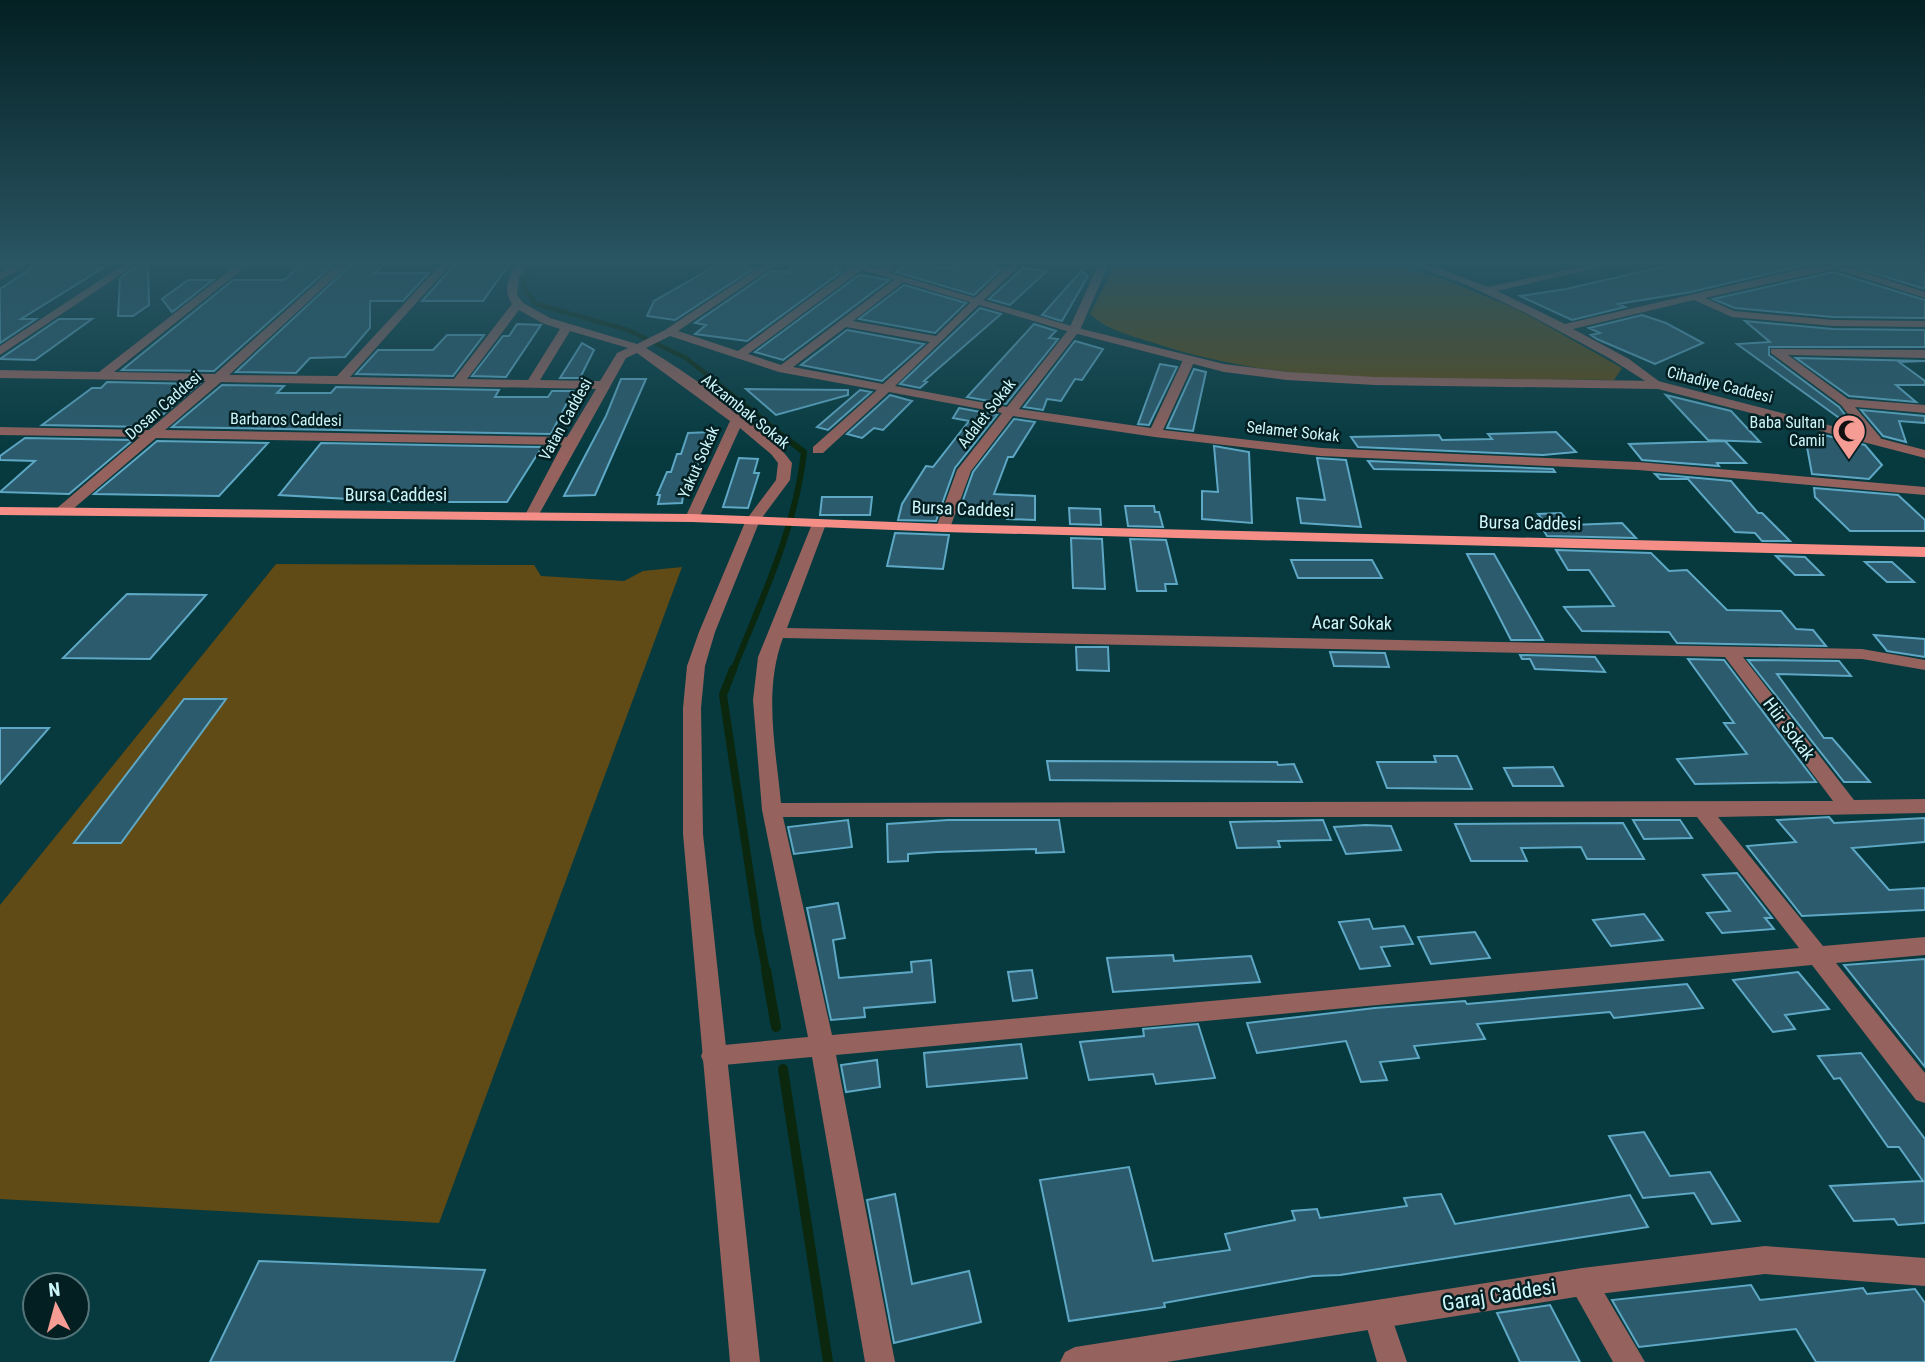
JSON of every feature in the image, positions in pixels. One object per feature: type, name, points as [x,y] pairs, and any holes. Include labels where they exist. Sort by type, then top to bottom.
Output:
[{"type":"main road","name":"Bursa Caddesi","points":[[0,511],[692,518],[943,528],[1925,552]]},
{"type":"street","points":[[0,351],[37,327]]},
{"type":"street","points":[[102,376],[165,327]]},
{"type":"street","name":"Dosan Caddesi","points":[[61,512],[275,327]]},
{"type":"street","points":[[341,379],[389,327]]},
{"type":"street","points":[[458,382],[500,327]]},
{"type":"street","points":[[532,383],[568,327]]},
{"type":"street","name":"Akzambak Sokak","points":[[570,327],[637,348],[776,451],[785,463],[783,480],[764,521]]},
{"type":"street","name":"Vatan Caddesi","points":[[532,515],[571,441],[621,356],[676,327]]},
{"type":"street","points":[[738,356],[778,327]]},
{"type":"street","points":[[783,369],[839,327]]},
{"type":"street","points":[[864,327],[939,340]]},
{"type":"street","points":[[818,450],[953,327]]},
{"type":"street","name":"Cihadiye Caddesi","points":[[1062,327],[1189,360],[1312,377],[1658,385],[1874,438],[1925,454]]},
{"type":"street","name":"Adalet Sokak","points":[[943,528],[964,470],[1076,327]]},
{"type":"street","points":[[1560,327],[1630,363],[1658,385]]},
{"type":"street","points":[[1563,328],[1569,327]]},
{"type":"street","name":"Selamet Sokak","points":[[665,334],[783,369],[1009,411],[1155,433],[1321,452],[1637,466],[1925,491]]},
{"type":"street","points":[[1874,438],[1845,402],[1775,351],[1925,354]]},
{"type":"street","points":[[1155,433],[1189,360]]},
{"type":"street","points":[[0,374],[604,385]]},
{"type":"street","points":[[1845,402],[1925,409]]},
{"type":"street","name":"Yakut Sokak","points":[[692,518],[737,420]]},
{"type":"street","name":"Barbaros Caddesi","points":[[0,431],[571,441]]},
{"type":"street","points":[[745,1362],[693,834],[692,708],[696,666],[706,632],[764,521]]},
{"type":"street","points":[[814,524],[767,657],[762,700],[772,810],[822,1045],[880,1362]]},
{"type":"street","name":"Acar Sokak","points":[[777,633],[1862,654],[1925,665]]},
{"type":"street","name":"Hür Sokak","points":[[1730,651],[1848,807]]},
{"type":"street","points":[[772,810],[1702,810],[1925,806]]},
{"type":"street","points":[[1702,810],[1925,1092]]},
{"type":"street","points":[[713,1055],[1925,946]]},
{"type":"street","name":"Garaj Caddesi","points":[[1075,1362],[1582,1282],[1765,1260],[1925,1272]]},
{"type":"street","points":[[1582,1282],[1630,1362]]},
{"type":"street","points":[[1377,1314],[1392,1362]]},
{"type":"shaded area","points":[[1109,327],[1548,327],[1622,368],[1614,380],[1380,379],[1321,375],[1264,369],[1207,358]]},
{"type":"shaded area","points":[[276,564],[534,565],[541,576],[624,581],[643,571],[682,567],[439,1223],[0,1199],[0,905]]},
{"type":"building","points":[[0,327],[25,327],[0,343]]},
{"type":"building","points":[[48,327],[81,327],[35,360],[0,359]]},
{"type":"building","points":[[176,327],[264,327],[214,371],[122,370]]},
{"type":"building","points":[[285,327],[370,327],[345,357],[310,358],[296,373],[236,372]]},
{"type":"building","points":[[515,327],[540,327],[506,377],[472,376],[503,336],[509,336]]},
{"type":"building","points":[[704,327],[767,327],[747,341],[695,334]]},
{"type":"building","points":[[789,327],[827,327],[783,360],[755,352]]},
{"type":"building","points":[[900,327],[942,327],[935,333]]},
{"type":"building","points":[[960,327],[987,327],[924,381],[927,382],[920,388],[900,384]]},
{"type":"building","points":[[1032,327],[1056,331],[1049,338],[1058,339],[1006,404],[967,397]]},
{"type":"building","points":[[1673,327],[1703,343],[1655,364],[1597,339],[1591,335],[1600,333],[1589,328]]},
{"type":"building","points":[[1752,327],[1925,330],[1925,347],[1769,347],[1769,355],[1839,407],[1857,430],[1839,425],[1842,420],[1737,344],[1770,342]]},
{"type":"building","points":[[847,330],[924,344],[882,381],[801,365]]},
{"type":"building","points":[[447,335],[484,335],[453,376],[356,374],[378,350],[433,350]]},
{"type":"building","points":[[1075,341],[1103,349],[1082,380],[1075,379],[1061,401],[1047,399],[1043,410],[1024,407]]},
{"type":"building","points":[[582,343],[594,350],[580,378],[560,378]]},
{"type":"building","points":[[1796,358],[1925,361],[1899,362],[1925,381],[1925,385],[1896,385],[1916,402],[1849,396]]},
{"type":"building","points":[[1160,364],[1177,367],[1149,425],[1138,424]]},
{"type":"building","points":[[1194,369],[1206,372],[1193,431],[1167,428]]},
{"type":"building","points":[[621,379],[646,379],[595,495],[564,496],[606,416]]},
{"type":"building","points":[[107,382],[199,384],[148,427],[42,425],[92,388],[101,388]]},
{"type":"building","points":[[222,385],[284,386],[277,393],[331,393],[336,387],[499,390],[495,397],[548,397],[552,391],[573,391],[551,434],[172,427]]},
{"type":"building","points":[[746,389],[848,390],[848,395],[776,415]]},
{"type":"building","points":[[860,390],[871,392],[828,430],[817,427]]},
{"type":"building","points":[[890,395],[912,401],[883,430],[874,428],[862,438],[847,434]]},
{"type":"building","points":[[1666,395],[1731,411],[1760,442],[1708,440]]},
{"type":"building","points":[[959,408],[997,415],[955,468],[936,521],[898,520],[902,504],[926,466],[933,467],[969,421],[953,418]]},
{"type":"building","points":[[1861,410],[1925,416],[1925,423],[1899,421],[1906,442],[1883,436]]},
{"type":"building","points":[[1014,419],[1035,422],[1013,457],[1008,457],[994,494],[1035,496],[1035,520],[1007,519],[1007,514],[958,514],[973,472]]},
{"type":"building","points":[[711,432],[691,482],[685,482],[682,503],[658,504],[660,495],[657,495],[667,472],[671,472],[677,454],[681,454],[688,433]]},
{"type":"building","points":[[1556,432],[1576,452],[1543,455],[1358,447],[1351,437],[1439,435],[1442,440],[1492,439],[1488,434]]},
{"type":"building","name":"Baba Sultan Camii","points":[[1824,435],[1865,445],[1882,465],[1869,479],[1812,474],[1807,447]]},
{"type":"building","points":[[25,438],[133,440],[69,494],[0,492],[35,461],[0,460],[0,456]]},
{"type":"building","points":[[157,441],[268,443],[219,496],[94,494]]},
{"type":"building","points":[[1725,441],[1746,463],[1717,463],[1719,466],[1642,460],[1629,444]]},
{"type":"building","points":[[321,443],[542,447],[507,502],[402,502],[279,495]]},
{"type":"building","points":[[1214,446],[1249,452],[1252,523],[1202,519],[1202,491],[1218,492]]},
{"type":"building","points":[[739,458],[758,459],[754,473],[759,473],[748,508],[723,507]]},
{"type":"building","points":[[1317,458],[1346,460],[1361,527],[1301,523],[1297,498],[1325,500]]},
{"type":"building","points":[[1368,461],[1553,469],[1555,472],[1374,469]]},
{"type":"building","points":[[1655,474],[1731,481],[1758,513],[1762,513],[1790,541],[1762,541],[1755,533],[1735,532],[1688,479],[1660,479]]},
{"type":"building","points":[[1814,488],[1898,495],[1925,520],[1925,531],[1850,531],[1815,497]]},
{"type":"building","points":[[822,497],[872,497],[870,515],[820,515]]},
{"type":"building","points":[[1125,506],[1154,506],[1155,512],[1159,512],[1163,527],[1128,526]]},
{"type":"building","points":[[1069,508],[1100,509],[1101,525],[1070,524]]},
{"type":"building","points":[[1561,513],[1571,525],[1622,523],[1636,538],[1547,536],[1537,519],[1543,520],[1538,514]]},
{"type":"building","points":[[895,533],[949,535],[943,569],[887,566]]},
{"type":"building","points":[[1071,538],[1102,539],[1105,589],[1073,588]]},
{"type":"building","points":[[1130,539],[1166,540],[1177,584],[1165,584],[1166,591],[1137,591]]},
{"type":"building","points":[[1556,550],[1651,553],[1669,571],[1687,570],[1727,610],[1781,611],[1796,629],[1813,630],[1826,646],[1677,643],[1669,632],[1582,631],[1564,607],[1614,606],[1589,570],[1568,570]]},
{"type":"building","points":[[1467,554],[1494,554],[1543,640],[1511,640]]},
{"type":"building","points":[[1776,556],[1805,557],[1823,575],[1795,575]]},
{"type":"building","points":[[1291,560],[1372,560],[1382,578],[1298,578]]},
{"type":"building","points":[[1865,562],[1892,562],[1914,582],[1887,582]]},
{"type":"building","points":[[127,594],[206,595],[150,659],[63,658]]},
{"type":"building","points":[[1874,635],[1925,639],[1925,657],[1887,651]]},
{"type":"building","points":[[1076,647],[1108,647],[1109,671],[1077,670]]},
{"type":"building","points":[[1330,652],[1385,653],[1389,667],[1334,666]]},
{"type":"building","points":[[1520,655],[1595,657],[1605,672],[1535,669],[1530,659],[1522,659]]},
{"type":"building","points":[[1688,659],[1724,660],[1816,782],[1695,784],[1677,759],[1747,754],[1724,723],[1734,723]]},
{"type":"building","points":[[1748,660],[1839,661],[1851,676],[1777,674],[1824,738],[1832,738],[1870,782],[1844,782]]},
{"type":"building","points":[[184,699],[226,699],[121,843],[74,843]]},
{"type":"building","points":[[0,728],[49,728],[0,784]]},
{"type":"building","points":[[1434,756],[1457,756],[1472,789],[1387,788],[1377,762],[1436,762]]},
{"type":"building","points":[[1047,761],[1277,762],[1278,765],[1294,764],[1302,782],[1050,780]]},
{"type":"building","points":[[1553,767],[1563,786],[1513,786],[1504,768]]},
{"type":"building","points":[[1829,817],[1834,823],[1925,818],[1925,842],[1852,848],[1889,890],[1925,888],[1925,910],[1802,916],[1747,846],[1796,842],[1777,820]]},
{"type":"building","points":[[848,820],[852,847],[794,854],[788,827]]},
{"type":"building","points":[[948,820],[1059,820],[1064,852],[1036,853],[1036,849],[937,852],[908,854],[908,861],[888,862],[887,824]]},
{"type":"building","points":[[1323,820],[1331,840],[1278,841],[1280,847],[1237,848],[1230,822]]},
{"type":"building","points":[[1633,820],[1680,820],[1692,838],[1644,839]]},
{"type":"building","points":[[1623,823],[1644,859],[1587,859],[1581,847],[1521,848],[1527,861],[1471,861],[1455,824]]},
{"type":"building","points":[[1391,826],[1401,850],[1346,854],[1334,827]]},
{"type":"building","points":[[1737,873],[1772,918],[1765,918],[1774,929],[1722,933],[1707,913],[1730,911],[1703,875]]},
{"type":"building","points":[[838,903],[845,938],[833,940],[839,978],[912,972],[911,962],[931,960],[935,1002],[864,1008],[865,1017],[831,1020],[807,908]]},
{"type":"building","points":[[1644,914],[1663,940],[1611,946],[1593,920]]},
{"type":"building","points":[[1369,919],[1373,929],[1404,926],[1413,944],[1381,947],[1390,966],[1360,969],[1339,922]]},
{"type":"building","points":[[1475,932],[1490,958],[1431,964],[1418,937]]},
{"type":"building","points":[[1173,955],[1174,961],[1251,956],[1260,982],[1113,992],[1107,958]]},
{"type":"building","points":[[1925,959],[1925,1067],[1844,965]]},
{"type":"building","points":[[1032,970],[1037,998],[1013,1001],[1008,972]]},
{"type":"building","points":[[1798,972],[1829,1009],[1785,1015],[1795,1029],[1773,1032],[1733,980]]},
{"type":"building","points":[[1687,984],[1703,1008],[1614,1018],[1610,1012],[1477,1024],[1485,1039],[1414,1046],[1419,1058],[1380,1062],[1387,1080],[1361,1082],[1346,1041],[1257,1053],[1247,1023],[1375,1008],[1465,1001],[1467,1004]]},
{"type":"building","points":[[1198,1024],[1215,1078],[1156,1084],[1153,1074],[1089,1080],[1080,1042],[1144,1036],[1143,1029]]},
{"type":"building","points":[[1021,1044],[1027,1078],[927,1087],[924,1053]]},
{"type":"building","points":[[1861,1053],[1925,1139],[1925,1223],[1898,1225],[1894,1219],[1854,1221],[1830,1186],[1923,1181],[1899,1147],[1888,1147],[1840,1078],[1834,1079],[1818,1056]]},
{"type":"building","points":[[877,1060],[880,1087],[846,1092],[841,1065]]},
{"type":"building","points":[[1644,1132],[1670,1176],[1710,1172],[1740,1221],[1712,1224],[1694,1193],[1643,1198],[1609,1136]]},
{"type":"building","points":[[1129,1167],[1153,1261],[1230,1250],[1225,1234],[1295,1220],[1292,1211],[1317,1209],[1320,1218],[1407,1206],[1404,1198],[1441,1194],[1455,1224],[1630,1195],[1648,1227],[1340,1275],[1313,1276],[1164,1303],[1165,1307],[1069,1321],[1040,1180]]},
{"type":"building","points":[[895,1194],[912,1284],[969,1271],[981,1322],[894,1343],[867,1200]]},
{"type":"building","points":[[259,1261],[485,1270],[454,1362],[210,1362]]},
{"type":"building","points":[[1751,1285],[1760,1300],[1863,1288],[1867,1294],[1915,1289],[1925,1303],[1925,1362],[1816,1362],[1796,1329],[1639,1347],[1612,1300]]},
{"type":"building","points":[[1550,1305],[1580,1362],[1520,1362],[1497,1313]]},
{"type":"waterway","points":[[616,327],[686,358],[790,441]]},
{"type":"waterway","points":[[733,671],[776,564],[800,481],[804,452],[787,439]]},
{"type":"waterway","points":[[733,669],[723,695],[759,935]]},
{"type":"waterway","points":[[759,933],[766,971]]},
{"type":"waterway","points":[[766,970],[776,1027]]},
{"type":"waterway","points":[[783,1069],[828,1362]]},
{"type":"place","name":"Baba Sultan Camii","points":[[1849,461]]}]
